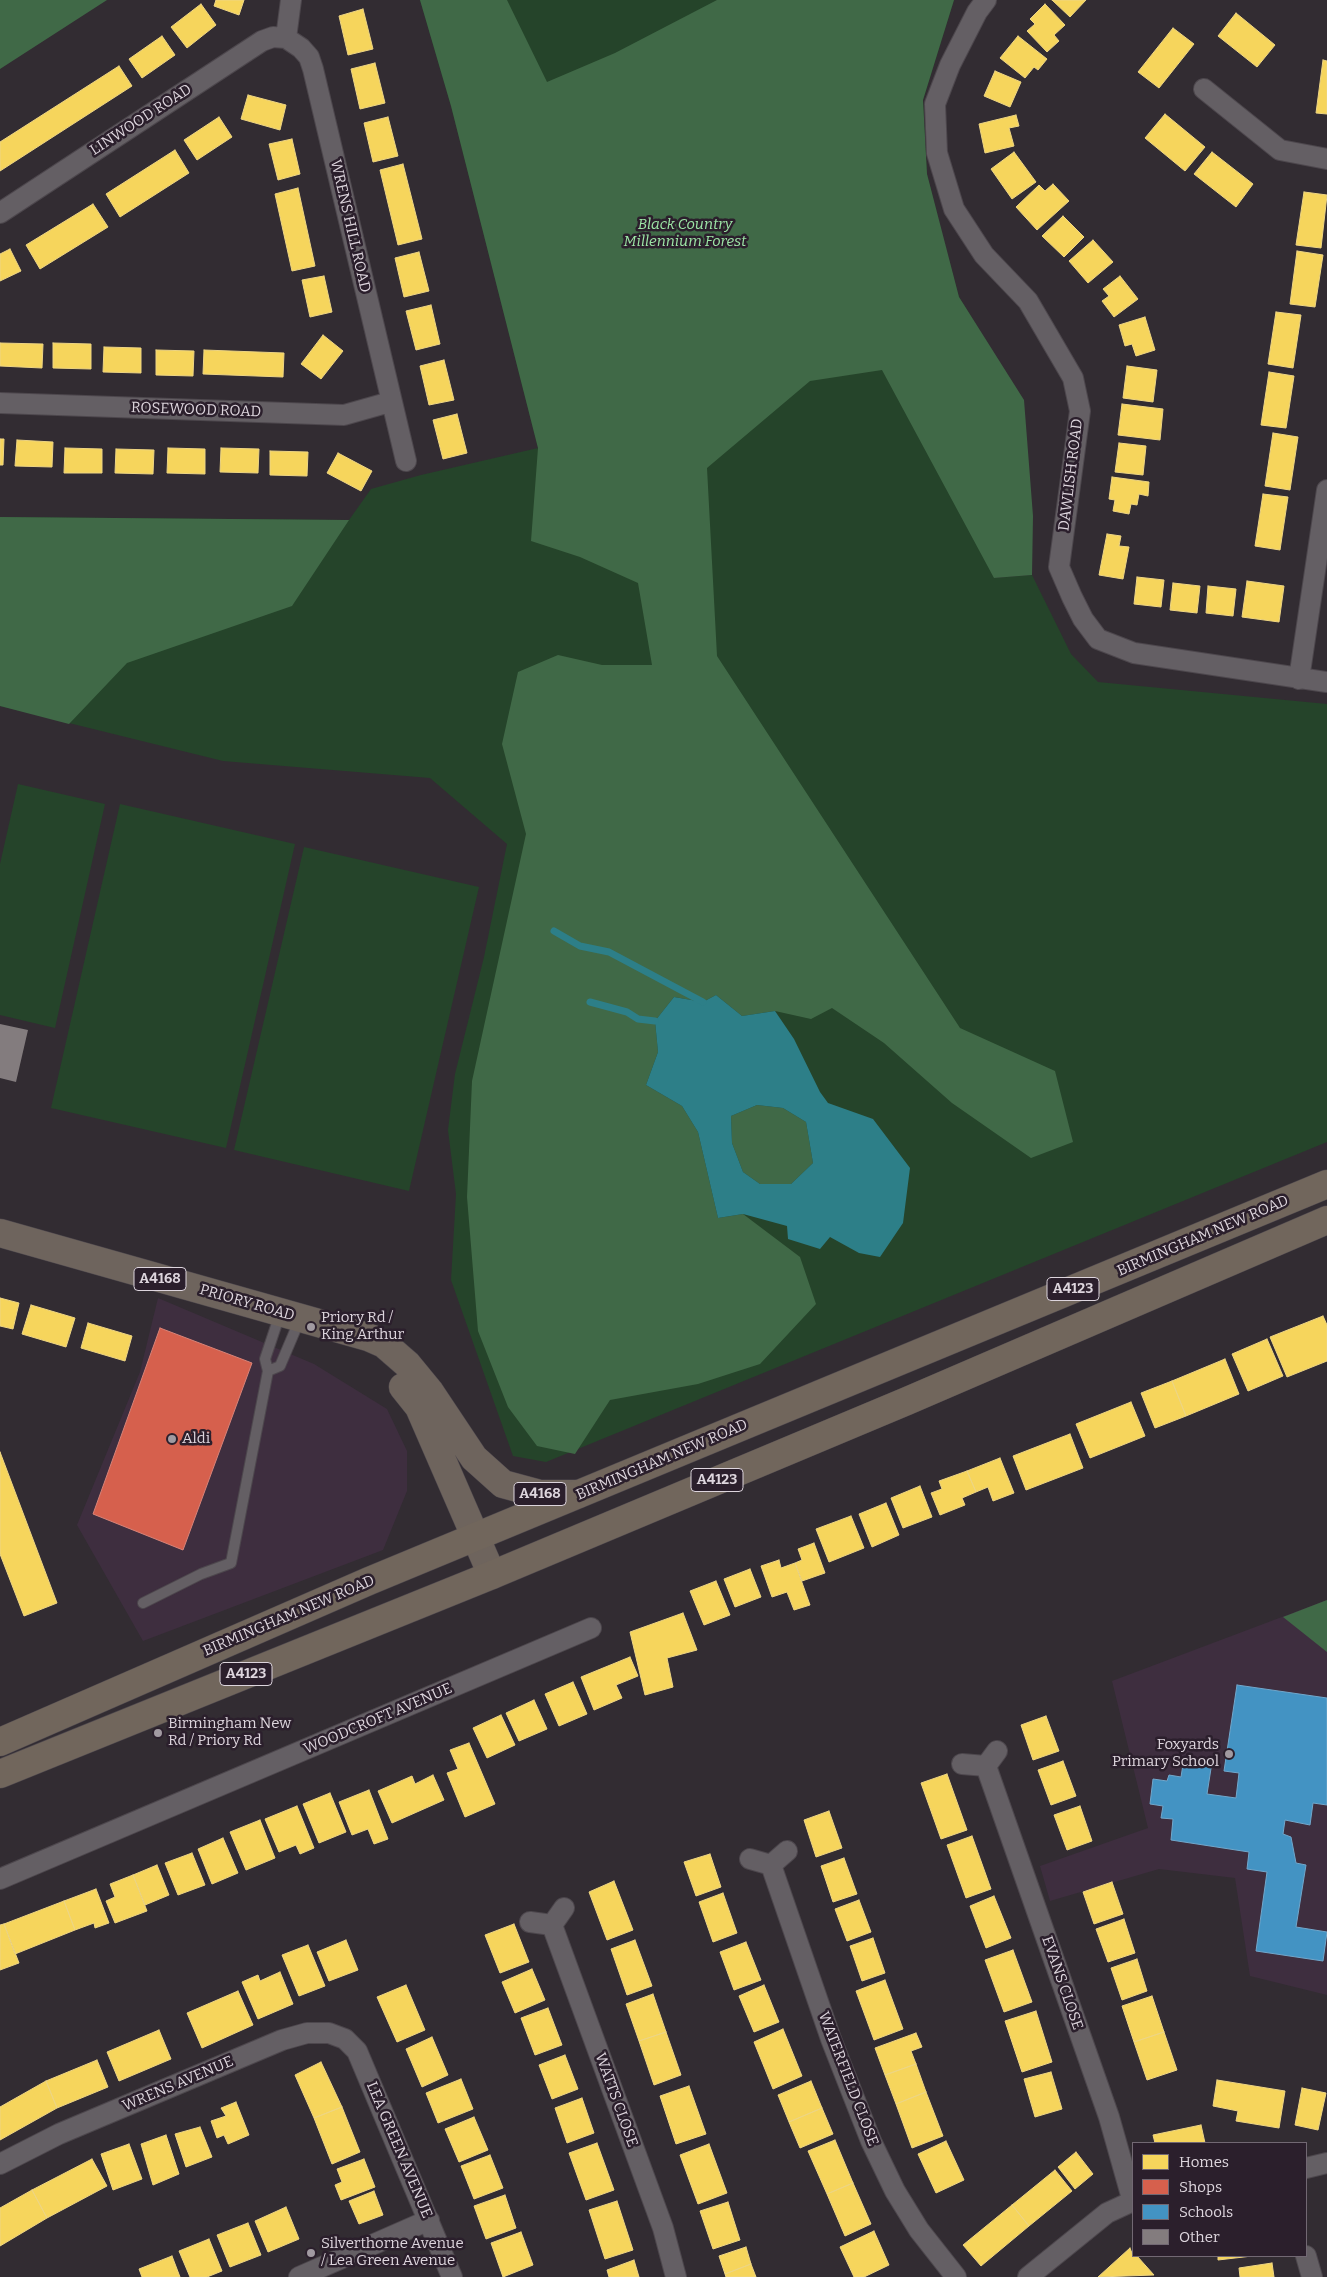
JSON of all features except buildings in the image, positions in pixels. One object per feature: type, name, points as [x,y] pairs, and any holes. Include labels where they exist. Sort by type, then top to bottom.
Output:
[{"type":"highway","name":"BIRMINGHAM NEW ROAD","points":[[0,1742],[369,1581],[1327,1184]]},
{"type":"highway","name":"A4123","points":[[0,1774],[492,1575],[907,1401],[1327,1220]]},
{"type":"main road","name":"PRIORY ROAD","points":[[0,1233],[368,1337],[384,1344],[407,1364],[430,1392],[474,1458],[503,1484],[540,1494],[578,1494]]},
{"type":"main road","name":"PRIORY ROAD","points":[[301,1318],[388,1368],[419,1407],[492,1575]]},
{"type":"street","points":[[286,38],[291,0]]},
{"type":"street","name":"DAWLISH ROAD","points":[[986,0],[977,12],[950,65],[936,104],[937,153],[954,209],[984,255],[1028,301],[1073,378],[1080,411],[1059,567],[1072,597],[1083,619],[1098,639],[1134,653],[1327,682]]},
{"type":"street","name":"LINWOOD ROAD","points":[[0,213],[262,40],[273,37],[286,38]]},
{"type":"street","name":"WRENS HILL ROAD","points":[[286,38],[301,48],[309,57],[314,70],[390,402],[406,461]]},
{"type":"street","points":[[1204,89],[1280,150],[1327,159]]},
{"type":"street","name":"ROSEWOOD ROAD","points":[[0,403],[344,415],[390,402]]},
{"type":"street","points":[[1298,679],[1327,490]]},
{"type":"street","name":"WOODCROFT AVENUE","points":[[0,1879],[591,1628]]},
{"type":"street","name":"EVANS CLOSE","points":[[962,1764],[992,1758],[1109,2117],[1132,2198]]},
{"type":"street","points":[[750,1860],[771,1865],[787,1851]]},
{"type":"street","name":"WATERFIELD CLOSE","points":[[771,1865],[831,2039],[870,2141],[895,2191],[919,2230],[956,2277]]},
{"type":"street","points":[[530,1922],[552,1925],[564,1908]]},
{"type":"street","name":"WATTS CLOSE","points":[[552,1925],[663,2228],[676,2277]]},
{"type":"street","name":"WRENS AVENUE","points":[[0,2164],[59,2134],[264,2048],[307,2032],[329,2033],[345,2038],[357,2051]]},
{"type":"street","name":"LEA GREEN AVENUE","points":[[357,2051],[452,2277]]},
{"type":"street","points":[[1307,2168],[1327,2163]]},
{"type":"street","points":[[1028,2277],[1107,2213],[1132,2201]]},
{"type":"street","points":[[299,2277],[428,2220]]},
{"type":"street","points":[[1306,2257],[1312,2277]]},
{"type":"lane","points":[[268,1371],[280,1366],[301,1318]]},
{"type":"lane","points":[[143,1603],[201,1574],[231,1562],[268,1371],[265,1358],[301,1318]]},
{"type":"shaded area","points":[[158,1298],[314,1364],[387,1409],[407,1451],[407,1491],[383,1550],[143,1641],[77,1525],[140,1372]]},
{"type":"shaded area","name":"Foxyards Primary School","points":[[1327,1600],[1327,1995],[1250,1976],[1235,1878],[1159,1869],[1050,1901],[1040,1866],[1148,1828],[1112,1681]]},
{"type":"green space","points":[[0,0],[107,0],[0,69]]},
{"type":"green space","points":[[420,0],[954,0],[923,100],[927,174],[959,297],[974,321],[994,578],[1032,575],[1071,654],[1098,682],[1327,704],[1327,1142],[546,1462],[513,1456],[451,1280],[456,1194],[448,1130],[455,1074],[484,957],[507,844],[430,778],[223,761],[0,706],[0,517],[349,520],[371,489],[421,475],[538,448],[451,106]]},
{"type":"green space","name":"Black Country Millennium Forest","points":[[420,0],[507,0],[547,82],[615,53],[717,0],[954,0],[923,100],[927,174],[959,297],[1024,400],[1033,516],[1032,575],[994,578],[882,370],[810,381],[707,468],[717,656],[960,1028],[1055,1071],[1073,1142],[1031,1158],[952,1103],[884,1043],[832,1008],[811,1019],[775,1011],[742,1016],[716,995],[703,1002],[674,997],[655,1021],[658,1052],[646,1085],[682,1106],[698,1132],[718,1218],[743,1214],[800,1257],[816,1304],[760,1364],[698,1384],[610,1400],[575,1454],[537,1446],[508,1407],[478,1331],[467,1197],[472,1081],[526,834],[502,744],[518,672],[558,655],[602,665],[652,665],[638,583],[580,557],[531,541],[538,448],[451,106]]},
{"type":"green space","points":[[0,517],[349,520],[292,606],[127,663],[69,724],[0,706]]},
{"type":"green space","points":[[18,784],[105,804],[55,1028],[0,1015],[0,864]]},
{"type":"green space","points":[[120,804],[295,844],[226,1148],[51,1108]]},
{"type":"green space","points":[[304,847],[479,887],[409,1191],[234,1150]]},
{"type":"green space","points":[[757,1105],[783,1108],[806,1122],[813,1163],[791,1184],[760,1184],[743,1172],[732,1143],[731,1116]]},
{"type":"green space","points":[[1327,1600],[1327,1652],[1283,1617]]},
{"type":"water","points":[[716,995],[742,1016],[775,1011],[794,1039],[820,1092],[828,1103],[873,1119],[910,1168],[903,1223],[880,1257],[859,1253],[830,1237],[820,1249],[788,1239],[787,1226],[743,1214],[718,1218],[698,1132],[682,1106],[646,1085],[658,1052],[655,1021],[674,997],[703,1002]],"holes":[[[757,1105],[783,1108],[806,1122],[813,1163],[791,1184],[760,1184],[743,1172],[732,1143],[731,1116]]]},
{"type":"waterway","points":[[554,931],[580,946],[609,952],[703,1002]]},
{"type":"waterway","points":[[590,1002],[627,1012],[638,1019],[655,1021]]},
{"type":"place","name":"Priory Rd / King Arthur","points":[[311,1327]]},
{"type":"place","name":"Aldi","points":[[172,1439]]},
{"type":"place","name":"Birmingham New Rd / Priory Rd","points":[[158,1733]]},
{"type":"place","name":"Foxyards Primary School","points":[[1229,1754]]},
{"type":"place","name":"Silverthorne Avenue / Lea Green Avenue","points":[[311,2253]]}]
